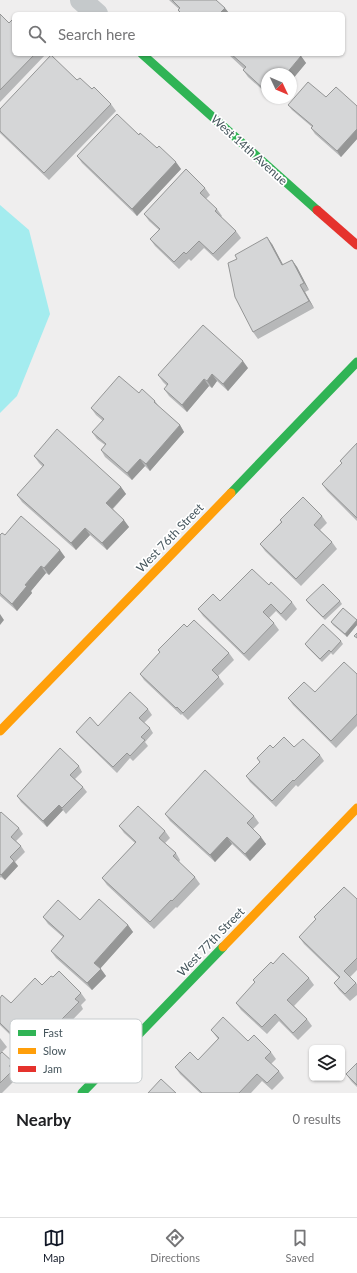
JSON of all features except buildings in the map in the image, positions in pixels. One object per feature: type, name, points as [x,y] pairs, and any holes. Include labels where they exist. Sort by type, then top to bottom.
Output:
[{"type":"street","points":[[81,0],[95,12]]},
{"type":"street","name":"West 14th Avenue","points":[[144,56],[357,245]]},
{"type":"street","name":"West 76th Street","points":[[0,731],[357,362]]},
{"type":"street","name":"West 77th Street","points":[[142,1031],[357,808]]},
{"type":"street","name":"West 77th Street","points":[[82,1093],[92,1083]]},
{"type":"water","points":[[0,205],[29,230],[50,314],[17,396],[0,413]]},
{"type":"traffic: fast","points":[[144,56],[317,210]]},
{"type":"traffic: fast","points":[[231,493],[357,362]]},
{"type":"traffic: fast","points":[[142,1031],[223,947]]},
{"type":"traffic: fast","points":[[82,1093],[92,1083]]},
{"type":"traffic: slow","points":[[0,731],[231,493]]},
{"type":"traffic: slow","points":[[223,947],[357,808]]},
{"type":"traffic: jam","points":[[317,210],[357,245]]}]
